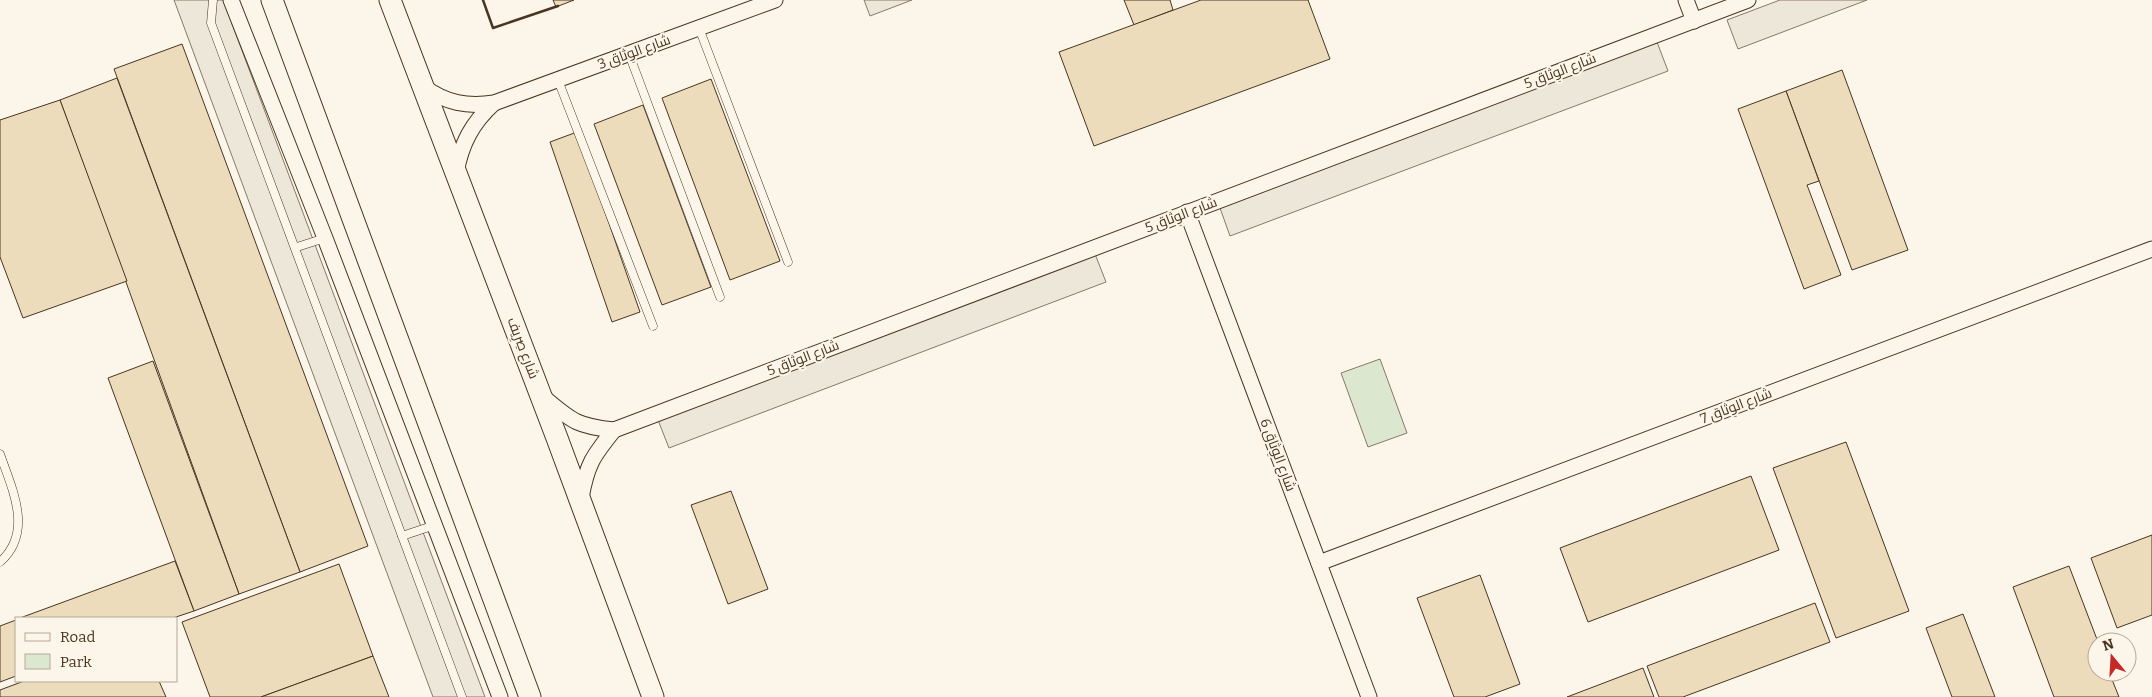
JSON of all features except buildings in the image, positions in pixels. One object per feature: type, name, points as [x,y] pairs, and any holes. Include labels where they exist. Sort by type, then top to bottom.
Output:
[{"type":"street","points":[[231,0],[325,238],[500,697]]},
{"type":"street","points":[[272,0],[530,697]]},
{"type":"street","name":"شارع صِرِيف","points":[[390,0],[455,175],[542,396],[653,697]]},
{"type":"street","name":"شارع الوِثاق 3","points":[[424,88],[450,102],[464,105],[494,103],[775,0]]},
{"type":"street","points":[[1686,0],[1694,21]]},
{"type":"street","name":"شارع الوِثاق 5","points":[[542,396],[575,423],[592,428],[614,430],[1748,0]]},
{"type":"street","name":"شارع الوِثاق 3","points":[[455,175],[463,142],[482,115],[494,103]]},
{"type":"street","name":"شارع الوِثاق 6","points":[[1187,212],[1369,697]]},
{"type":"street","name":"شارع الوِثاق 7","points":[[1319,563],[2152,250]]},
{"type":"street","name":"شارع الوِثاق 5","points":[[580,500],[591,458],[614,430]]},
{"type":"lane","points":[[213,0],[212,23],[297,247],[462,697]]},
{"type":"lane","points":[[699,28],[788,262]]},
{"type":"lane","points":[[629,54],[720,297]]},
{"type":"lane","points":[[558,80],[653,326]]},
{"type":"lane","points":[[297,247],[325,238]]},
{"type":"lane","points":[[0,454],[19,512],[19,528],[14,544],[0,562]]},
{"type":"lane","points":[[402,536],[435,525]]},
{"type":"green space","points":[[1380,359],[1407,433],[1368,447],[1341,373]]},
{"type":"shaded area","points":[[174,0],[223,0],[485,697],[433,697]]},
{"type":"shaded area","points":[[864,0],[912,0],[870,16]]},
{"type":"shaded area","points":[[1780,0],[1867,0],[1738,49],[1727,20]]},
{"type":"shaded area","points":[[1657,42],[1668,71],[1230,236],[1220,208]]},
{"type":"shaded area","points":[[1095,254],[1106,282],[669,448],[658,420]]},
{"type":"wall","points":[[483,0],[493,28],[558,6]]}]
